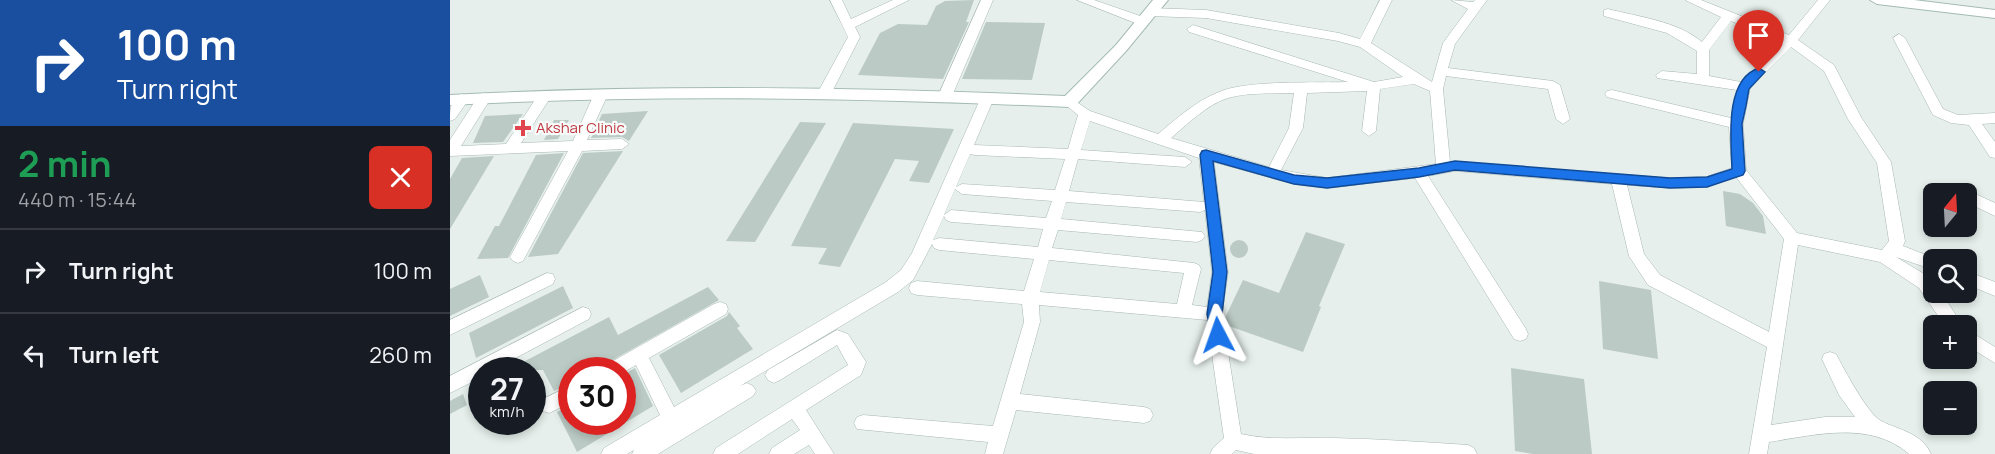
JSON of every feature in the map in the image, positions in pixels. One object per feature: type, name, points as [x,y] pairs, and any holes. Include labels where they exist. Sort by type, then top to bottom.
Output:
[{"type":"street","points":[[825,92],[854,37],[836,0]]},
{"type":"street","points":[[849,25],[903,0]]},
{"type":"street","points":[[945,96],[987,0]]},
{"type":"street","points":[[1083,0],[1206,14],[1339,37],[1364,44],[1415,79],[1436,89]]},
{"type":"street","points":[[1364,44],[1386,0]]},
{"type":"street","points":[[1443,167],[1436,89],[1449,43],[1477,3],[1456,0]]},
{"type":"street","points":[[1691,0],[1789,40],[1828,68],[1855,119],[1884,162],[1897,241],[1889,253]]},
{"type":"street","points":[[1824,0],[1804,27],[1744,87],[1736,124],[1739,171],[1792,238],[1889,253],[1923,261]]},
{"type":"street","points":[[1877,0],[1995,14]]},
{"type":"street","points":[[1069,102],[1121,48],[1153,7]]},
{"type":"street","points":[[1608,13],[1667,29],[1696,42],[1703,50]]},
{"type":"street","points":[[1703,79],[1703,50],[1729,15]]},
{"type":"street","points":[[1193,29],[1374,86]]},
{"type":"street","points":[[1899,38],[1938,112],[1944,118],[1953,120],[1995,118]]},
{"type":"street","points":[[1441,71],[1553,84],[1563,119]]},
{"type":"street","points":[[1662,75],[1703,79],[1744,87]]},
{"type":"street","points":[[1160,139],[1201,106],[1225,94],[1251,90],[1374,86],[1415,79]]},
{"type":"street","points":[[1369,131],[1374,86]]},
{"type":"street","points":[[1273,173],[1296,128],[1301,88]]},
{"type":"street","points":[[450,116],[456,99],[545,95],[825,92],[945,96],[1069,102],[1085,114],[1206,155],[1294,179],[1327,183],[1455,166],[1670,183],[1707,182],[1739,171]]},
{"type":"street","points":[[518,257],[578,146],[601,94]]},
{"type":"street","points":[[1612,94],[1736,124]]},
{"type":"street","points":[[510,149],[545,95]]},
{"type":"street","points":[[450,151],[484,98]]},
{"type":"street","points":[[610,454],[892,287],[907,275],[919,256],[987,98]]},
{"type":"street","points":[[994,454],[1032,322],[1030,298],[1085,114]]},
{"type":"street","points":[[1972,119],[1995,153]]},
{"type":"street","points":[[450,151],[622,144]]},
{"type":"street","points":[[975,150],[1185,162]]},
{"type":"street","points":[[1206,155],[1220,272],[1215,314],[1233,441]]},
{"type":"street","points":[[1419,172],[1446,222],[1480,269],[1520,334]]},
{"type":"street","points":[[1618,179],[1637,256],[1654,280],[1775,343]]},
{"type":"street","points":[[962,189],[1200,206]]},
{"type":"street","points":[[1977,201],[1995,210]]},
{"type":"street","points":[[951,216],[1197,236]]},
{"type":"street","points":[[1758,454],[1792,238]]},
{"type":"street","points":[[939,244],[1193,269],[1183,311]]},
{"type":"street","points":[[1889,253],[1925,283],[1947,315]]},
{"type":"street","points":[[450,328],[547,279]]},
{"type":"street","points":[[1977,282],[1995,289]]},
{"type":"street","points":[[917,288],[1215,314]]},
{"type":"street","points":[[635,357],[720,309]]},
{"type":"street","points":[[450,385],[583,314]]},
{"type":"street","points":[[722,454],[855,370],[858,362],[842,339],[837,337],[774,375]]},
{"type":"street","points":[[1977,344],[1995,356]]},
{"type":"street","points":[[639,355],[671,418]]},
{"type":"street","points":[[1830,358],[1845,390],[1872,424]]},
{"type":"street","points":[[641,454],[747,391]]},
{"type":"street","points":[[549,405],[558,400]]},
{"type":"street","points":[[1009,401],[1144,416]]},
{"type":"street","points":[[795,408],[825,454]]},
{"type":"street","points":[[863,423],[999,435]]},
{"type":"street","points":[[1761,435],[1853,423],[1872,424],[1911,443],[1922,454]]},
{"type":"street","points":[[778,454],[811,433]]},
{"type":"street","points":[[1219,454],[1233,441]]},
{"type":"street","points":[[1233,441],[1265,448],[1341,446],[1468,454]]},
{"type":"building","points":[[974,0],[966,22],[969,22],[943,79],[858,75],[880,33],[898,24],[927,25],[936,6],[945,1]]},
{"type":"building","points":[[986,22],[1045,23],[1032,80],[962,79]]},
{"type":"building","points":[[648,111],[629,141],[622,137],[591,138],[602,114]]},
{"type":"building","points":[[523,114],[503,142],[473,143],[485,116]]},
{"type":"building","points":[[554,120],[569,120],[558,139],[544,140]]},
{"type":"building","points":[[800,122],[826,123],[755,242],[726,241]]},
{"type":"building","points":[[853,123],[954,129],[929,183],[909,181],[919,161],[895,159],[840,267],[818,264],[827,248],[791,246]]},
{"type":"building","points":[[623,151],[558,254],[528,257],[583,153]]},
{"type":"building","points":[[564,153],[508,258],[477,259],[495,226],[499,226],[536,155]]},
{"type":"building","points":[[494,156],[450,229],[450,179],[462,158]]},
{"type":"building","points":[[1723,191],[1740,194],[1753,203],[1763,216],[1766,234],[1726,226]]},
{"type":"building","points":[[1306,232],[1345,244],[1303,352],[1226,325],[1225,318],[1243,280],[1279,293]]},
{"type":"building","points":[[1239,240],[1245,243],[1248,249],[1245,255],[1239,258],[1233,255],[1230,249],[1233,243]]},
{"type":"building","points":[[480,275],[489,297],[450,316],[450,289]]},
{"type":"building","points":[[1599,281],[1651,290],[1658,359],[1603,349]]},
{"type":"building","points":[[563,286],[573,308],[478,357],[476,357],[469,333]]},
{"type":"building","points":[[708,287],[719,300],[618,357],[558,357],[558,389],[554,391],[546,376],[546,357],[533,357],[609,317],[618,335]]},
{"type":"building","points":[[729,312],[740,326],[737,328],[753,349],[681,393],[659,355],[727,316]]},
{"type":"building","points":[[1511,368],[1584,379],[1592,454],[1533,454],[1515,451]]},
{"type":"building","points":[[636,370],[653,406],[636,416]]},
{"type":"building","points":[[463,394],[467,405],[450,414],[450,401]]},
{"type":"building","points":[[568,435],[605,435],[577,452]]},
{"type":"place","name":"Akshar Clinic","points":[[523,128]]},
{"type":"route","points":[[1218,335],[1215,314],[1220,272],[1206,155],[1294,179],[1327,183],[1455,166],[1670,183],[1707,182],[1739,171],[1736,124],[1744,87],[1759,72]]}]
